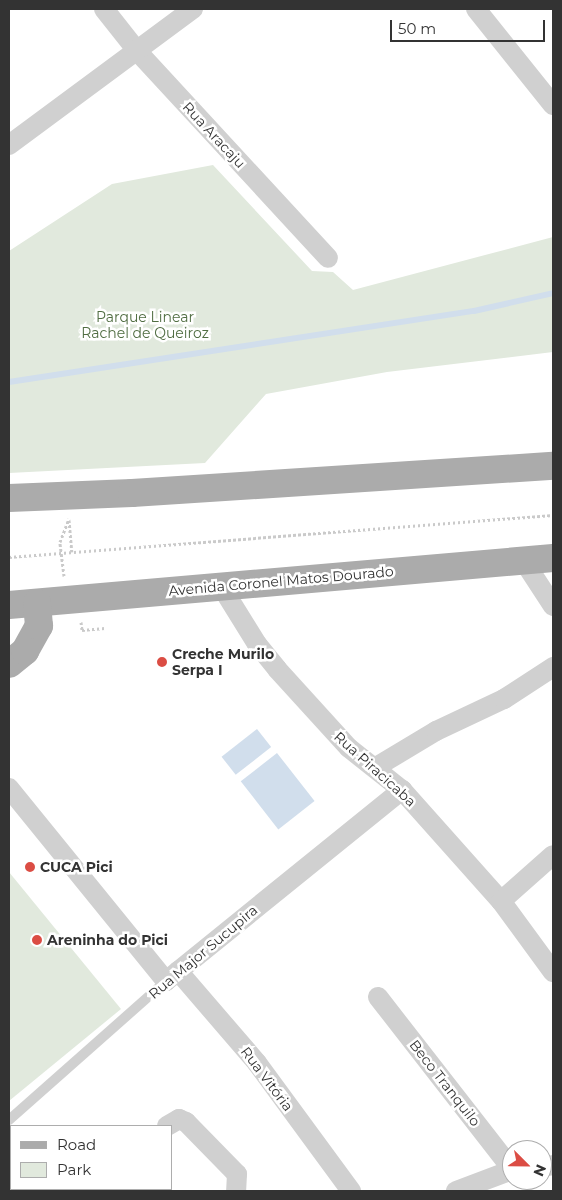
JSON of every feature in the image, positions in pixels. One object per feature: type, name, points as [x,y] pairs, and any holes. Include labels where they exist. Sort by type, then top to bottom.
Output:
[{"type":"main road","points":[[9,498],[132,493],[553,466]]},
{"type":"main road","name":"Avenida Coronel Matos Dourado","points":[[9,605],[553,558]]},
{"type":"main road","points":[[9,664],[25,651],[39,626],[37,603]]},
{"type":"street","name":"Rua Aracaju","points":[[104,9],[138,52],[328,258]]},
{"type":"street","points":[[9,145],[138,52],[192,9]]},
{"type":"street","points":[[476,9],[553,105]]},
{"type":"street","points":[[523,560],[553,606]]},
{"type":"street","name":"Rua Piracicaba","points":[[221,586],[257,644],[283,676],[339,738],[376,766],[402,790],[501,901],[553,972]]},
{"type":"street","points":[[376,766],[436,731],[504,699],[553,667]]},
{"type":"street","name":"Rua Vitória","points":[[9,788],[172,976],[257,1063],[351,1191]]},
{"type":"street","name":"Rua Major Sucupira","points":[[172,976],[402,790]]},
{"type":"street","points":[[501,901],[553,855]]},
{"type":"street","name":"Beco Tranquilo","points":[[378,997],[502,1157]]},
{"type":"street","points":[[169,1125],[179,1119],[186,1122],[237,1174],[236,1191]]},
{"type":"street","points":[[456,1191],[502,1174]]},
{"type":"lane","name":"Rua Major Sucupira","points":[[9,1120],[172,976]]},
{"type":"path","points":[[9,557],[553,515]]},
{"type":"path","points":[[64,582],[60,542],[69,519],[72,552]]},
{"type":"path","points":[[81,621],[82,630],[105,628]]},
{"type":"green space","name":"Parque Linear Rachel de Queiroz","points":[[213,165],[312,271],[333,272],[353,290],[553,237],[553,352],[387,372],[266,394],[205,463],[9,473],[9,251],[112,184]]},
{"type":"green space","name":"Areninha do Pici","points":[[9,872],[121,1009],[9,1101]]},
{"type":"water","points":[[257,729],[271,747],[236,775],[222,757]]},
{"type":"water","points":[[277,753],[315,801],[278,829],[241,781]]},
{"type":"waterway","points":[[9,382],[474,311],[553,293]]},
{"type":"place","name":"Creche Murilo Serpa I","points":[[162,662]]},
{"type":"place","name":"CUCA Pici","points":[[30,867]]},
{"type":"place","name":"Areninha do Pici","points":[[37,940]]}]
